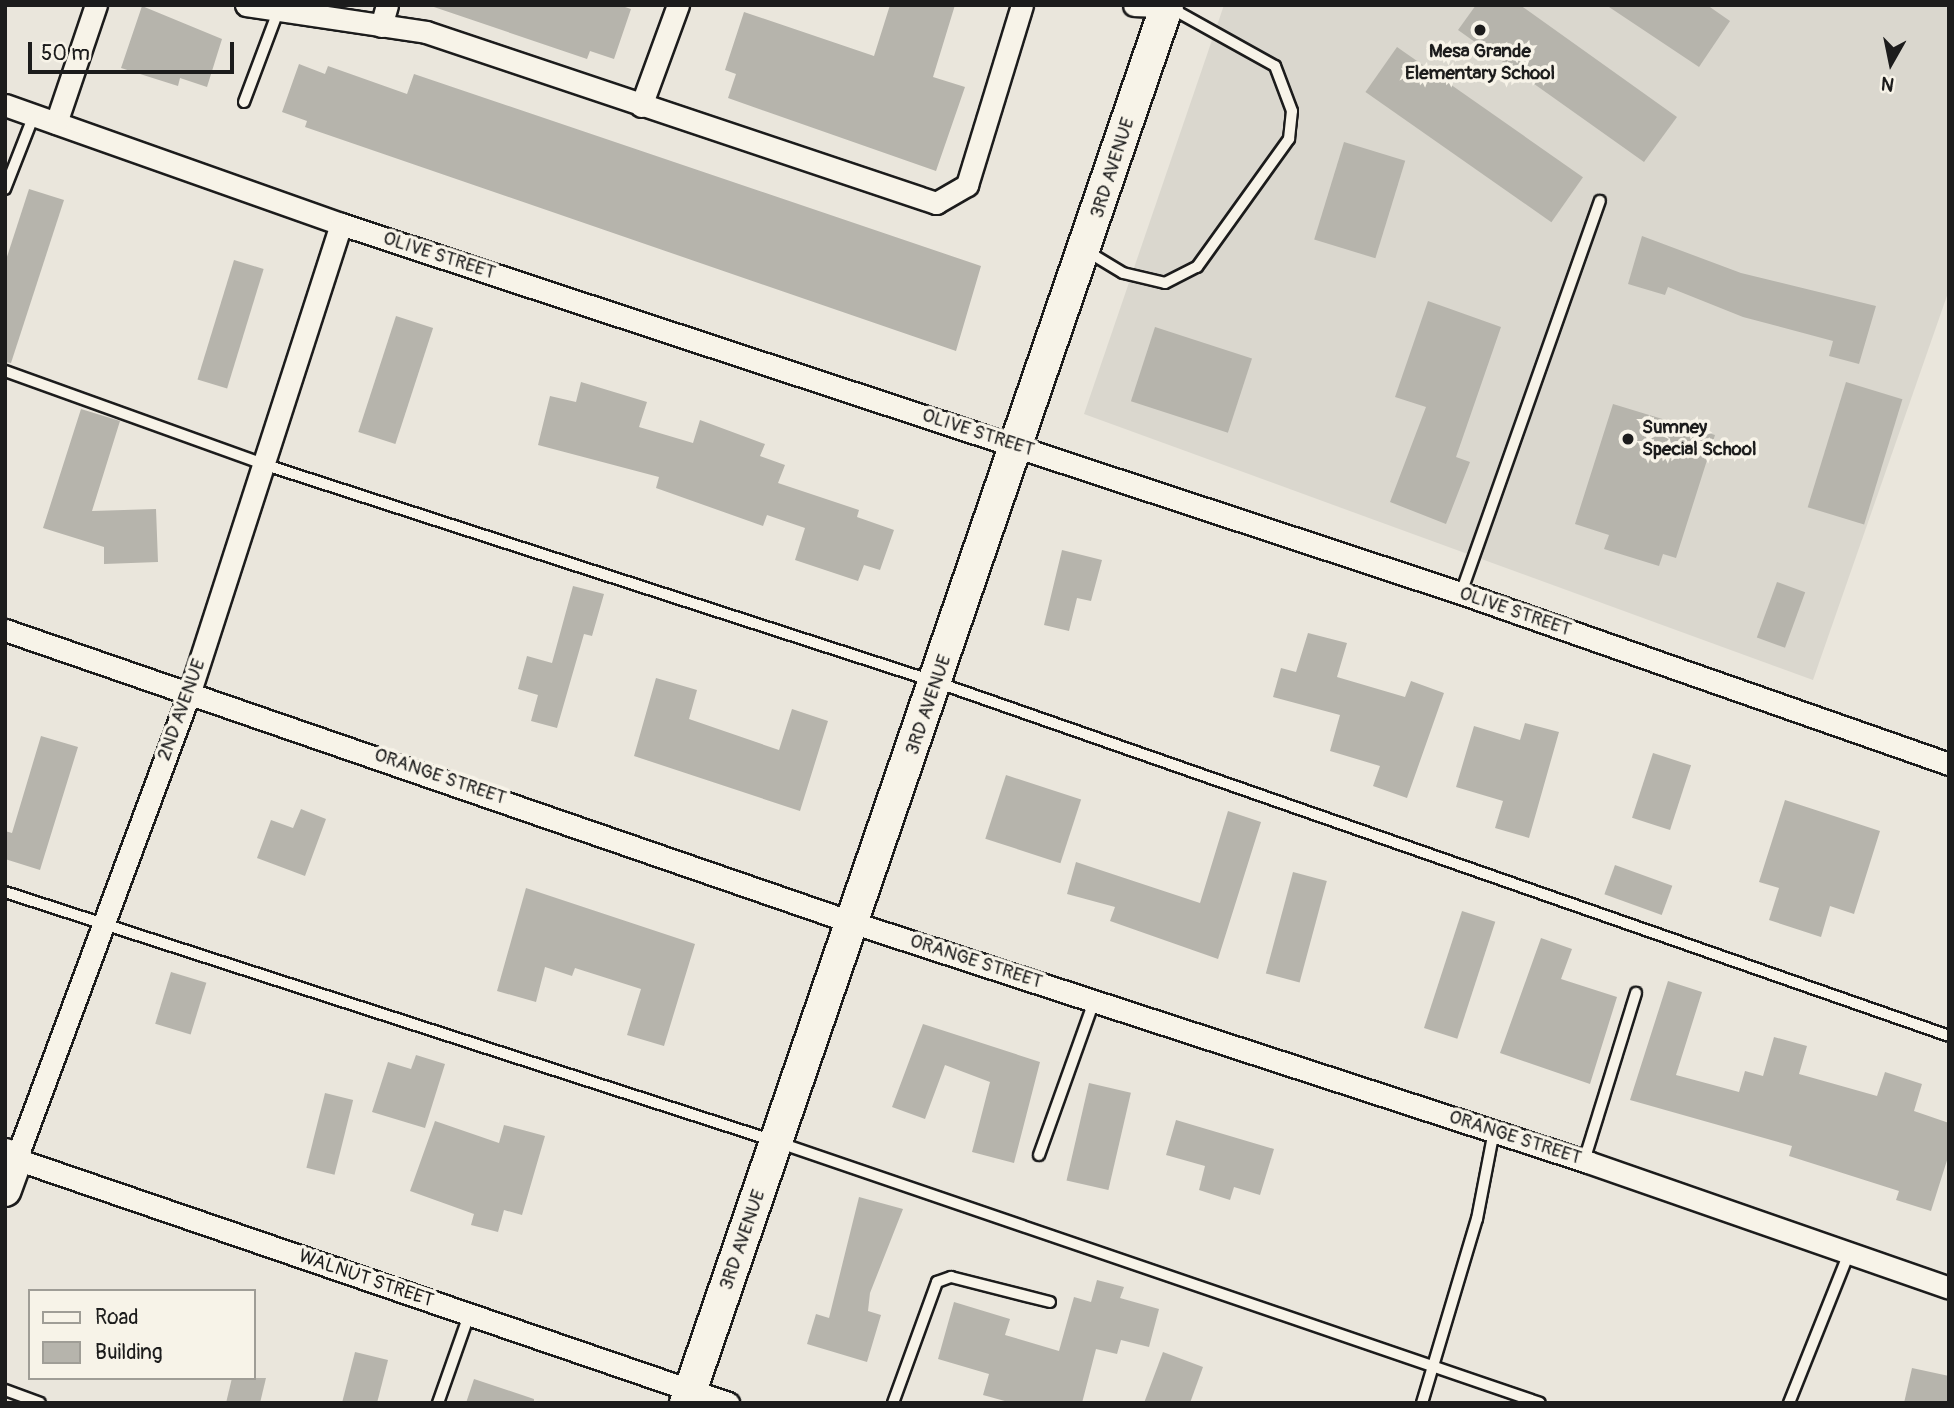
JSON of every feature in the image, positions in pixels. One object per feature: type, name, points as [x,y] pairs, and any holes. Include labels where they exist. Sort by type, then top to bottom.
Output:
[{"type":"street","points":[[56,123],[96,5]]},
{"type":"street","points":[[246,5],[277,14],[426,32],[936,203],[967,184],[1022,5]]},
{"type":"street","points":[[380,26],[387,5]]},
{"type":"street","points":[[641,106],[678,5]]},
{"type":"street","points":[[1134,5],[1167,5]]},
{"type":"street","name":"3RD AVENUE","points":[[688,1397],[854,923],[1167,5]]},
{"type":"street","name":"OLIVE STREET","points":[[5,105],[341,224],[1461,593],[1949,764]]},
{"type":"street","name":"2ND AVENUE","points":[[5,1190],[10,1157],[191,689],[267,465],[341,224]]},
{"type":"street","name":"ORANGE STREET","points":[[5,630],[191,689],[854,923],[1494,1131],[1949,1288]]},
{"type":"street","name":"WALNUT STREET","points":[[10,1157],[468,1315],[688,1397],[728,1403]]},
{"type":"lane","points":[[1085,250],[1123,273],[1165,283],[1198,267],[1289,139],[1292,111],[1275,66],[1167,5]]},
{"type":"lane","points":[[244,102],[277,14]]},
{"type":"lane","points":[[5,189],[34,115]]},
{"type":"lane","points":[[1461,593],[1600,201]]},
{"type":"lane","points":[[5,371],[267,465],[936,682],[1949,1036]]},
{"type":"lane","points":[[5,892],[99,925],[777,1142],[1540,1403]]},
{"type":"lane","points":[[1584,1161],[1636,993]]},
{"type":"lane","points":[[1039,1155],[1094,1001]]},
{"type":"lane","points":[[1422,1403],[1477,1219],[1494,1131]]},
{"type":"lane","points":[[1789,1403],[1849,1253]]},
{"type":"lane","points":[[893,1403],[937,1282],[951,1277],[1050,1302]]},
{"type":"lane","points":[[438,1403],[468,1315]]},
{"type":"lane","points":[[5,1390],[40,1403]]},
{"type":"shaded area","points":[[1224,5],[1949,5],[1949,290],[1813,680],[1084,414]]},
{"type":"building","points":[[428,5],[619,5],[631,9],[614,59],[590,51],[587,59]]},
{"type":"building","points":[[890,5],[955,5],[933,77],[965,87],[936,171],[728,98],[736,74],[725,70],[744,12],[874,56]]},
{"type":"building","points":[[1476,5],[1520,5],[1677,117],[1644,162],[1458,30]]},
{"type":"building","points":[[1606,5],[1707,5],[1730,21],[1699,67]]},
{"type":"building","points":[[142,6],[222,39],[207,87],[180,78],[178,86],[121,68]]},
{"type":"building","points":[[1397,47],[1583,177],[1551,222],[1365,92]]},
{"type":"building","points":[[299,64],[325,74],[328,66],[407,94],[414,74],[981,266],[956,351],[305,127],[307,121],[282,112]]},
{"type":"building","points":[[1344,142],[1405,161],[1375,258],[1314,240]]},
{"type":"building","points":[[29,189],[64,200],[11,363],[5,362],[5,263]]},
{"type":"building","points":[[1642,236],[1741,273],[1876,306],[1859,364],[1829,356],[1833,341],[1743,317],[1668,287],[1665,295],[1628,284]]},
{"type":"building","points":[[234,260],[264,269],[227,389],[197,380]]},
{"type":"building","points":[[1428,301],[1501,327],[1456,457],[1470,462],[1446,524],[1390,502],[1426,407],[1395,397]]},
{"type":"building","points":[[396,316],[433,328],[395,444],[358,432]]},
{"type":"building","points":[[1155,327],[1252,359],[1228,433],[1131,401]]},
{"type":"building","points":[[581,382],[647,402],[639,427],[693,443],[700,420],[765,444],[760,456],[785,465],[778,483],[859,510],[857,517],[894,530],[880,570],[864,565],[858,581],[795,560],[805,528],[767,515],[763,526],[656,488],[659,477],[538,445],[550,396],[576,402]]},
{"type":"building","points":[[1846,382],[1902,399],[1864,525],[1808,507]]},
{"type":"building","points":[[1613,404],[1715,435],[1676,558],[1663,554],[1659,566],[1604,549],[1609,535],[1575,524]]},
{"type":"building","points":[[81,409],[120,421],[92,511],[156,509],[158,562],[104,564],[104,547],[43,528]]},
{"type":"building","points":[[1062,550],[1102,560],[1091,601],[1077,598],[1069,631],[1044,625]]},
{"type":"building","points":[[1777,582],[1805,592],[1785,648],[1757,637]]},
{"type":"building","points":[[573,586],[604,594],[592,636],[584,634],[557,728],[531,721],[538,695],[518,689],[527,656],[552,663]]},
{"type":"building","points":[[1308,633],[1347,643],[1337,677],[1405,697],[1411,681],[1444,693],[1407,798],[1373,786],[1380,766],[1330,751],[1340,715],[1273,697],[1281,668],[1296,672]]},
{"type":"building","points":[[656,678],[697,690],[689,719],[779,750],[792,709],[828,721],[800,811],[634,756]]},
{"type":"building","points":[[1525,723],[1559,732],[1529,838],[1495,828],[1503,801],[1456,787],[1474,726],[1520,740]]},
{"type":"building","points":[[41,736],[78,747],[40,870],[5,859],[5,831],[12,833]]},
{"type":"building","points":[[1653,753],[1691,765],[1670,830],[1632,818]]},
{"type":"building","points":[[1006,775],[1081,799],[1060,863],[985,839]]},
{"type":"building","points":[[1785,800],[1880,831],[1854,914],[1830,906],[1821,937],[1769,920],[1779,888],[1759,882]]},
{"type":"building","points":[[301,809],[326,819],[305,876],[257,858],[271,820],[293,828]]},
{"type":"building","points":[[1228,811],[1261,822],[1218,959],[1110,921],[1115,907],[1067,894],[1076,862],[1200,903]]},
{"type":"building","points":[[1615,865],[1672,886],[1662,915],[1604,894]]},
{"type":"building","points":[[1293,872],[1327,881],[1300,982],[1266,973]]},
{"type":"building","points":[[526,888],[695,944],[664,1046],[627,1035],[641,989],[575,968],[572,976],[545,967],[536,1002],[497,991]]},
{"type":"building","points":[[1462,911],[1495,922],[1457,1039],[1424,1028]]},
{"type":"building","points":[[1541,938],[1572,949],[1561,979],[1617,997],[1590,1084],[1500,1053]]},
{"type":"building","points":[[171,972],[206,983],[191,1034],[155,1024]]},
{"type":"building","points":[[1668,981],[1702,992],[1676,1075],[1739,1092],[1745,1071],[1763,1076],[1774,1037],[1807,1046],[1799,1074],[1877,1096],[1885,1072],[1922,1084],[1914,1111],[1949,1123],[1949,1154],[1931,1211],[1896,1200],[1899,1191],[1789,1156],[1792,1146],[1630,1100]]},
{"type":"building","points":[[923,1024],[1040,1062],[1014,1163],[972,1152],[990,1082],[945,1065],[925,1119],[892,1107]]},
{"type":"building","points":[[416,1055],[445,1064],[425,1128],[372,1112],[388,1062],[411,1069]]},
{"type":"building","points":[[1089,1083],[1131,1093],[1108,1190],[1067,1180]]},
{"type":"building","points":[[325,1093],[353,1100],[335,1175],[306,1168]]},
{"type":"building","points":[[1176,1120],[1274,1149],[1260,1195],[1234,1187],[1230,1200],[1199,1190],[1205,1166],[1166,1155]]},
{"type":"building","points":[[435,1121],[499,1143],[504,1125],[545,1136],[522,1215],[504,1210],[498,1232],[471,1225],[474,1214],[410,1191]]},
{"type":"building","points":[[859,1197],[903,1209],[870,1293],[868,1311],[881,1315],[867,1362],[807,1344],[816,1314],[829,1318]]},
{"type":"building","points":[[1097,1280],[1124,1287],[1120,1298],[1159,1309],[1149,1347],[1121,1340],[1117,1354],[1096,1349],[1082,1403],[1012,1403],[983,1395],[989,1374],[938,1359],[954,1302],[1010,1319],[1005,1335],[1059,1351],[1074,1297],[1091,1302]]},
{"type":"building","points":[[355,1352],[388,1360],[377,1403],[342,1403]]},
{"type":"building","points":[[1163,1352],[1203,1367],[1190,1403],[1144,1403]]},
{"type":"building","points":[[1912,1368],[1949,1376],[1949,1403],[1904,1403]]},
{"type":"building","points":[[266,1378],[260,1403],[226,1403],[232,1380]]},
{"type":"building","points":[[474,1379],[534,1399],[534,1403],[466,1403]]},
{"type":"place","name":"Mesa Grande Elementary School","points":[[1480,30]]},
{"type":"place","name":"Sumney Special School","points":[[1628,439]]}]
